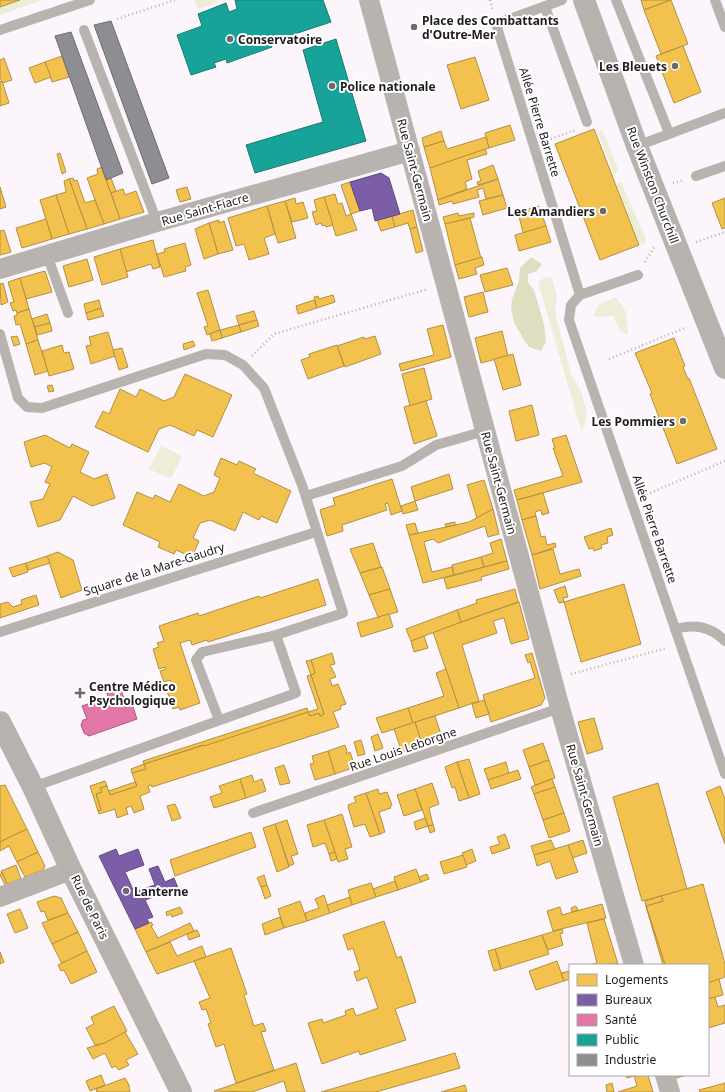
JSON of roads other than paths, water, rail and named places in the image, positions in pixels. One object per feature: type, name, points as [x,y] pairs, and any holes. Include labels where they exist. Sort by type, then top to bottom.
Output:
[{"type":"street","name":"Rue Saint-Germain","points":[[369,0],[552,679],[634,964]]},
{"type":"street","name":"Rue Winston Churchill","points":[[584,0],[637,146],[725,368]]},
{"type":"street","name":"Rue Saint-Fiacre","points":[[0,269],[157,222],[410,151]]},
{"type":"street","name":"Rue de Paris","points":[[0,722],[33,787],[71,870],[181,1092]]},
{"type":"street","points":[[0,897],[71,870]]},
{"type":"street","points":[[665,1076],[670,1092]]},
{"type":"lane","points":[[0,30],[90,0]]},
{"type":"lane","name":"Allée Pierre Barrette","points":[[562,0],[496,24],[580,295],[571,305],[569,320],[725,774]]},
{"type":"lane","points":[[616,0],[661,118],[669,133]]},
{"type":"lane","points":[[715,0],[725,27]]},
{"type":"lane","points":[[545,7],[587,122]]},
{"type":"lane","points":[[84,30],[157,222]]},
{"type":"lane","points":[[637,146],[725,113]]},
{"type":"lane","points":[[696,176],[725,166]]},
{"type":"lane","points":[[47,255],[68,314]]},
{"type":"lane","points":[[580,295],[638,275]]},
{"type":"lane","points":[[0,334],[18,398],[27,407],[42,408],[206,354],[225,355],[243,365],[264,388],[306,496],[316,532],[343,613],[276,635],[202,652],[196,660],[219,720]]},
{"type":"lane","points":[[306,496],[402,466],[436,445],[485,431]]},
{"type":"lane","name":"Square de la Mare-Gaudry","points":[[0,632],[316,532]]},
{"type":"lane","points":[[676,629],[690,625],[704,627],[711,630],[725,641]]},
{"type":"lane","points":[[33,787],[296,693],[276,635]]},
{"type":"lane","name":"Rue Louis Leborgne","points":[[254,813],[560,708]]},
{"type":"place","name":"Place des Combattants d'Outre-Mer","points":[[414,27]]},
{"type":"place","name":"Conservatoire","points":[[230,39]]},
{"type":"place","name":"Les Bleuets","points":[[675,66]]},
{"type":"place","name":"Police nationale","points":[[332,86]]},
{"type":"place","name":"Les Amandiers","points":[[603,211]]},
{"type":"place","name":"Les Pommiers","points":[[683,421]]},
{"type":"place","name":"Centre Médico Psychologique","points":[[80,693]]},
{"type":"place","name":"Lanterne","points":[[126,891]]}]
